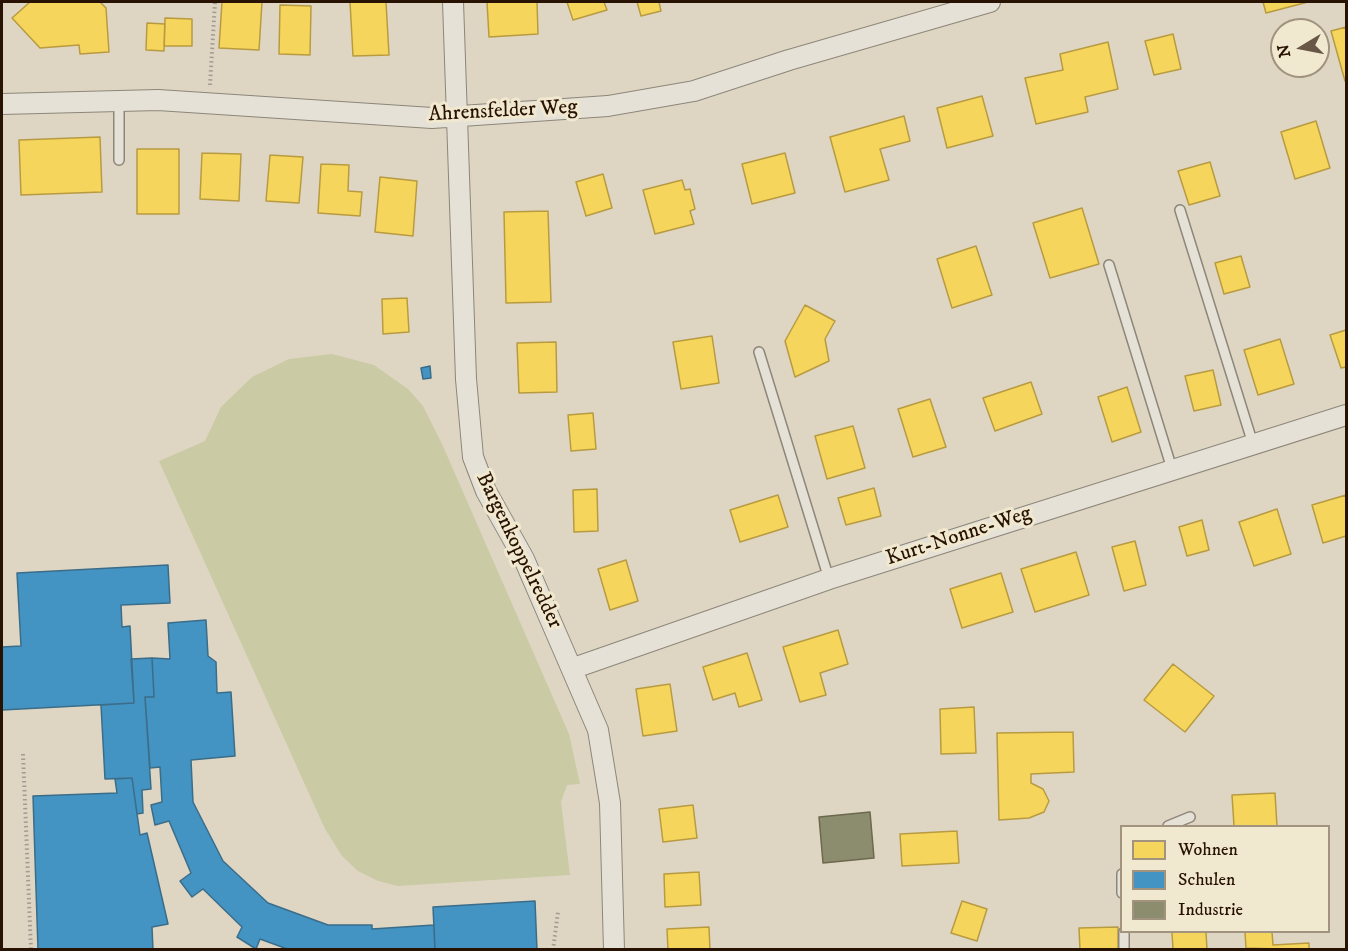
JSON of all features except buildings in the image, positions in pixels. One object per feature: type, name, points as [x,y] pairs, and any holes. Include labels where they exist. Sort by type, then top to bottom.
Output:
[{"type":"street","name":"Bargenkoppelredder","points":[[453,2],[466,379],[473,457],[486,491],[524,559],[574,668],[598,730],[609,803],[614,950]]},
{"type":"street","name":"Ahrensfelder Weg","points":[[2,104],[119,101],[209,103],[418,117],[608,106],[694,91],[789,60],[990,2]]},
{"type":"street","name":"Kurt-Nonne-Weg","points":[[574,668],[829,579],[1347,415]]},
{"type":"lane","points":[[119,101],[119,160]]},
{"type":"lane","points":[[1180,210],[1253,444]]},
{"type":"lane","points":[[1109,265],[1172,469]]},
{"type":"lane","points":[[759,352],[829,579]]},
{"type":"lane","points":[[1170,825],[1190,817]]},
{"type":"lane","points":[[1124,933],[1125,950]]},
{"type":"path","points":[[209,103],[215,2]]},
{"type":"path","points":[[23,754],[31,950]]},
{"type":"path","points":[[554,950],[558,912]]},
{"type":"green space","points":[[332,354],[374,365],[408,389],[423,406],[442,444],[569,734],[580,784],[567,785],[561,802],[570,875],[398,886],[378,881],[358,871],[342,856],[325,829],[159,461],[205,441],[221,407],[252,377],[289,359]]}]
